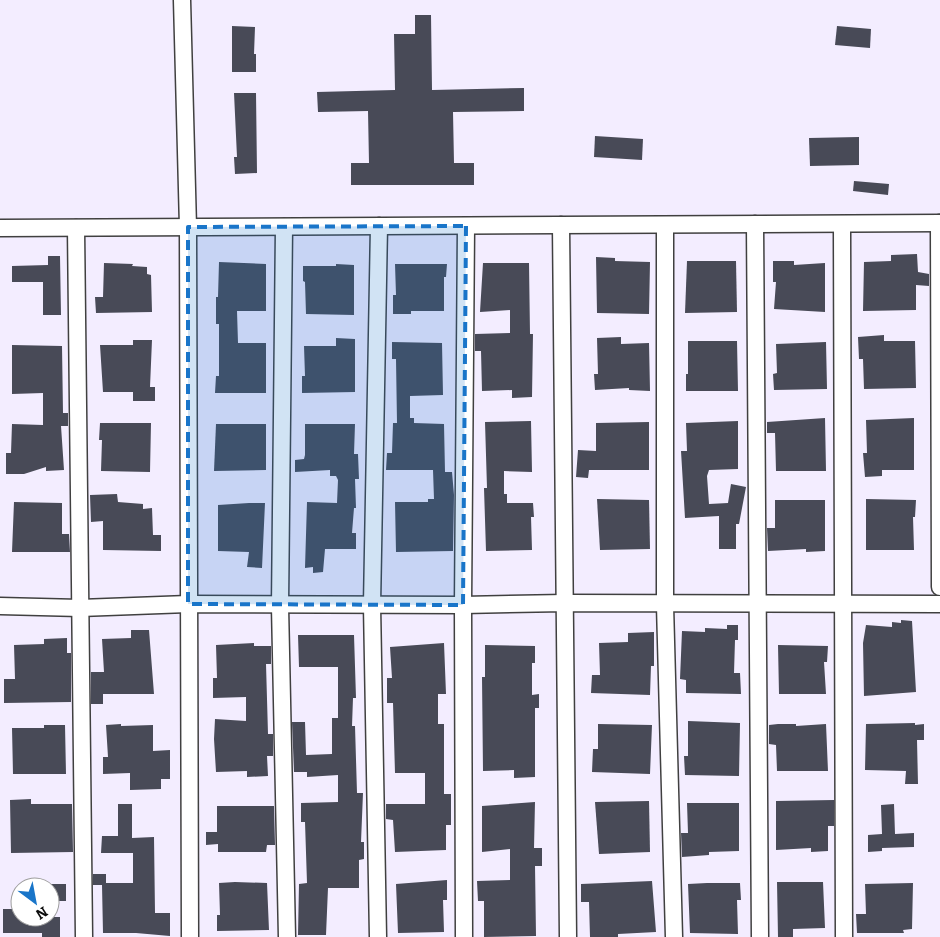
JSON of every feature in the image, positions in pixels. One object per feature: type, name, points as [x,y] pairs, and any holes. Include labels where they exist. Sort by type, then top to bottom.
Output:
[{"type":"street","points":[[182,0],[188,227],[190,937]]},
{"type":"street","points":[[0,228],[940,223],[940,587]]},
{"type":"street","points":[[755,224],[756,604],[760,937]]},
{"type":"street","points":[[842,224],[844,937]]},
{"type":"street","points":[[561,225],[568,937]]},
{"type":"street","points":[[665,225],[665,605],[674,937]]},
{"type":"street","points":[[284,226],[280,606],[287,937]]},
{"type":"street","points":[[378,937],[372,605],[379,226]]},
{"type":"street","points":[[464,937],[466,226]]},
{"type":"street","points":[[76,228],[84,937]]},
{"type":"street","points":[[0,606],[80,608],[188,604],[280,606],[565,603],[665,605],[940,604]]},
{"type":"highlighted area","points":[[466,226],[463,605],[188,604],[188,227]]},
{"type":"building","points":[[415,15],[431,15],[432,90],[524,88],[524,111],[453,112],[454,163],[474,163],[474,185],[351,185],[351,163],[369,163],[368,111],[318,112],[317,92],[395,90],[394,34],[415,34]]},
{"type":"building","points":[[232,26],[255,27],[254,54],[256,54],[256,72],[232,72]]},
{"type":"building","points":[[837,26],[871,29],[870,48],[835,45]]},
{"type":"building","points":[[234,93],[256,93],[257,173],[235,174],[234,157],[237,157]]},
{"type":"building","points":[[595,136],[643,139],[642,160],[594,157]]},
{"type":"building","points":[[859,137],[859,165],[810,166],[809,138]]},
{"type":"building","points":[[854,181],[889,184],[888,195],[853,191]]},
{"type":"building","points":[[917,254],[918,272],[929,274],[929,286],[916,285],[916,310],[863,311],[864,262],[891,261],[891,255]]},
{"type":"building","points":[[48,256],[60,256],[61,315],[43,315],[43,282],[12,282],[12,266],[48,265]]},
{"type":"building","points":[[596,257],[615,258],[615,261],[650,262],[649,314],[597,313]]},
{"type":"building","points":[[687,261],[736,261],[737,312],[685,313]]},
{"type":"building","points":[[773,261],[794,261],[794,265],[825,263],[825,312],[774,309],[776,282],[773,282]]},
{"type":"building","points":[[219,262],[266,264],[266,311],[237,311],[238,343],[266,343],[266,393],[215,393],[216,376],[219,376],[219,324],[216,324],[216,297],[218,297]]},
{"type":"building","points":[[104,263],[133,264],[132,266],[147,267],[147,274],[151,275],[152,312],[96,313],[95,297],[103,297]]},
{"type":"building","points":[[483,263],[529,263],[530,334],[533,334],[532,397],[512,398],[512,390],[482,391],[481,351],[475,351],[475,334],[510,333],[510,310],[480,312]]},
{"type":"building","points":[[336,264],[354,265],[354,315],[306,314],[303,266],[336,266]]},
{"type":"building","points":[[395,264],[447,264],[446,277],[444,277],[444,311],[411,311],[411,314],[393,314],[393,295],[396,295]]},
{"type":"building","points":[[884,335],[884,341],[915,341],[916,388],[864,389],[863,359],[859,359],[858,337]]},
{"type":"building","points":[[621,337],[621,344],[649,343],[650,391],[629,390],[629,388],[595,390],[594,374],[598,374],[597,338]]},
{"type":"building","points":[[336,338],[355,339],[355,392],[302,393],[302,376],[305,376],[304,346],[336,346]]},
{"type":"building","points":[[133,340],[152,340],[150,387],[155,387],[155,401],[133,401],[133,392],[103,392],[100,345],[133,345]]},
{"type":"building","points":[[688,341],[737,341],[738,391],[686,391]]},
{"type":"building","points":[[392,342],[442,343],[443,395],[410,396],[410,418],[414,418],[414,423],[444,424],[445,472],[452,472],[454,495],[453,551],[396,552],[395,502],[428,502],[428,499],[434,499],[433,470],[386,470],[387,453],[392,453],[393,423],[397,423],[396,359],[392,359]]},
{"type":"building","points":[[826,342],[827,389],[774,390],[773,374],[777,373],[776,344]]},
{"type":"building","points":[[12,345],[62,346],[63,413],[68,413],[68,426],[61,426],[64,470],[46,471],[46,467],[24,474],[6,474],[6,453],[11,453],[12,424],[43,425],[43,393],[12,394]]},
{"type":"building","points":[[825,418],[826,471],[776,471],[775,433],[767,433],[767,422]]},
{"type":"building","points":[[914,418],[914,470],[882,470],[882,476],[865,477],[863,453],[867,453],[866,420]]},
{"type":"building","points":[[531,421],[532,472],[504,471],[504,494],[507,494],[507,503],[533,503],[534,517],[531,517],[532,550],[486,551],[484,488],[487,488],[485,422]]},
{"type":"building","points":[[738,421],[738,469],[709,470],[707,476],[709,504],[728,503],[731,484],[746,487],[739,524],[736,524],[736,549],[719,549],[719,516],[685,518],[681,451],[687,451],[686,423]]},
{"type":"building","points":[[649,422],[649,470],[589,470],[588,478],[576,477],[578,450],[596,451],[596,423]]},
{"type":"building","points":[[100,423],[151,423],[150,472],[101,471],[102,440],[99,440]]},
{"type":"building","points":[[216,424],[266,424],[266,470],[214,471]]},
{"type":"building","points":[[305,424],[355,424],[354,454],[358,454],[359,479],[355,479],[356,508],[354,508],[352,533],[356,533],[356,549],[325,549],[323,572],[313,573],[313,567],[305,568],[307,502],[337,503],[338,480],[336,476],[330,476],[330,470],[295,472],[295,460],[304,459],[305,455]]},
{"type":"building","points":[[117,494],[118,502],[143,504],[143,509],[152,508],[153,535],[161,535],[161,551],[103,550],[103,521],[91,522],[90,495]]},
{"type":"building","points":[[597,499],[649,500],[650,549],[600,550]]},
{"type":"building","points":[[866,499],[916,500],[915,517],[913,517],[914,550],[866,550]]},
{"type":"building","points":[[775,500],[825,500],[825,551],[806,552],[806,549],[768,551],[767,528],[775,528]]},
{"type":"building","points":[[14,502],[62,503],[62,534],[69,534],[70,552],[12,552]]},
{"type":"building","points":[[265,503],[262,568],[247,567],[249,552],[218,551],[218,505]]},
{"type":"building","points":[[901,620],[912,621],[916,692],[864,696],[863,643],[866,625],[892,627],[892,622],[901,623]]},
{"type":"building","points":[[727,625],[738,625],[738,640],[735,640],[734,673],[740,673],[741,694],[686,693],[686,680],[680,679],[682,631],[705,632],[705,628],[727,629]]},
{"type":"building","points":[[131,630],[149,630],[154,694],[103,694],[103,704],[91,704],[91,672],[104,672],[102,639],[131,638]]},
{"type":"building","points":[[654,632],[654,666],[651,666],[650,695],[591,693],[592,675],[600,675],[599,643],[628,642],[628,633]]},
{"type":"building","points":[[298,635],[354,635],[356,698],[353,698],[352,726],[355,726],[357,793],[363,793],[361,842],[364,842],[364,859],[359,860],[359,888],[328,888],[326,935],[298,935],[299,884],[307,883],[305,822],[301,822],[301,803],[338,802],[338,775],[307,777],[307,772],[294,772],[292,722],[305,722],[306,755],[332,754],[332,718],[338,718],[338,667],[299,667]]},
{"type":"building","points":[[67,638],[67,653],[71,653],[71,702],[4,703],[4,679],[15,679],[14,645],[44,644],[44,639]]},
{"type":"building","points":[[254,643],[254,646],[271,646],[271,664],[266,664],[268,734],[273,734],[273,756],[267,756],[268,776],[247,777],[247,771],[216,772],[215,719],[246,721],[246,697],[213,698],[213,678],[217,678],[216,645]]},
{"type":"building","points":[[444,643],[446,694],[438,694],[438,724],[444,724],[444,794],[451,794],[451,825],[446,825],[446,850],[395,852],[393,820],[386,819],[386,804],[425,804],[425,773],[395,773],[393,703],[387,703],[387,678],[392,678],[390,647]]},
{"type":"building","points":[[485,645],[535,646],[535,663],[532,663],[532,695],[539,694],[539,708],[535,708],[535,777],[514,778],[514,770],[483,771],[482,677],[485,677]]},
{"type":"building","points":[[778,645],[828,646],[827,662],[824,662],[826,694],[779,694]]},
{"type":"building","points":[[688,721],[740,723],[739,776],[685,775],[684,756],[688,756]]},
{"type":"building","points":[[915,723],[915,725],[924,724],[924,740],[917,740],[918,784],[905,784],[906,771],[865,770],[866,724]]},
{"type":"building","points":[[121,724],[121,726],[153,725],[153,751],[170,750],[170,779],[161,779],[161,789],[130,790],[130,773],[103,774],[103,757],[108,757],[106,725]]},
{"type":"building","points":[[598,724],[652,725],[650,774],[592,772],[593,749],[598,749]]},
{"type":"building","points":[[796,724],[796,726],[826,724],[828,771],[777,771],[776,745],[769,744],[769,725]]},
{"type":"building","points":[[44,725],[65,725],[66,774],[13,774],[12,728],[44,728]]},
{"type":"building","points":[[31,799],[31,804],[72,804],[73,852],[11,853],[10,800]]},
{"type":"building","points":[[834,800],[834,826],[828,826],[828,851],[811,852],[811,848],[776,850],[776,801]]},
{"type":"building","points":[[649,801],[650,852],[599,854],[595,802]]},
{"type":"building","points":[[535,802],[534,848],[542,848],[542,866],[535,866],[536,936],[484,937],[484,901],[478,901],[477,881],[510,880],[510,849],[482,852],[482,806]]},
{"type":"building","points":[[687,803],[739,803],[739,851],[709,852],[709,855],[682,857],[681,833],[688,833]]},
{"type":"building","points":[[118,804],[132,804],[132,838],[154,837],[155,913],[170,913],[170,936],[103,933],[102,885],[93,885],[93,874],[106,874],[106,883],[133,883],[133,853],[101,853],[102,836],[118,836]]},
{"type":"building","points":[[894,804],[895,834],[914,833],[914,847],[882,848],[882,851],[868,852],[868,835],[882,834],[881,805]]},
{"type":"building","points":[[217,806],[274,806],[275,845],[267,845],[266,852],[218,852],[218,844],[206,845],[206,832],[217,832]]},
{"type":"building","points":[[447,880],[447,900],[443,900],[444,932],[398,933],[396,884]]},
{"type":"building","points":[[652,881],[656,932],[618,934],[618,937],[590,937],[589,902],[581,902],[581,884]]},
{"type":"building","points":[[777,882],[823,882],[825,928],[793,929],[793,937],[778,937]]},
{"type":"building","points":[[219,883],[267,883],[269,930],[217,931],[217,915],[220,915]]},
{"type":"building","points":[[740,883],[741,900],[737,900],[738,934],[690,933],[688,884]]},
{"type":"building","points":[[913,883],[912,929],[903,930],[904,933],[857,933],[856,914],[866,914],[865,884]]},
{"type":"building","points":[[60,884],[66,884],[66,901],[60,901]]},
{"type":"building","points":[[3,909],[10,909],[10,927],[60,927],[60,937],[42,937],[42,933],[3,933]]}]
